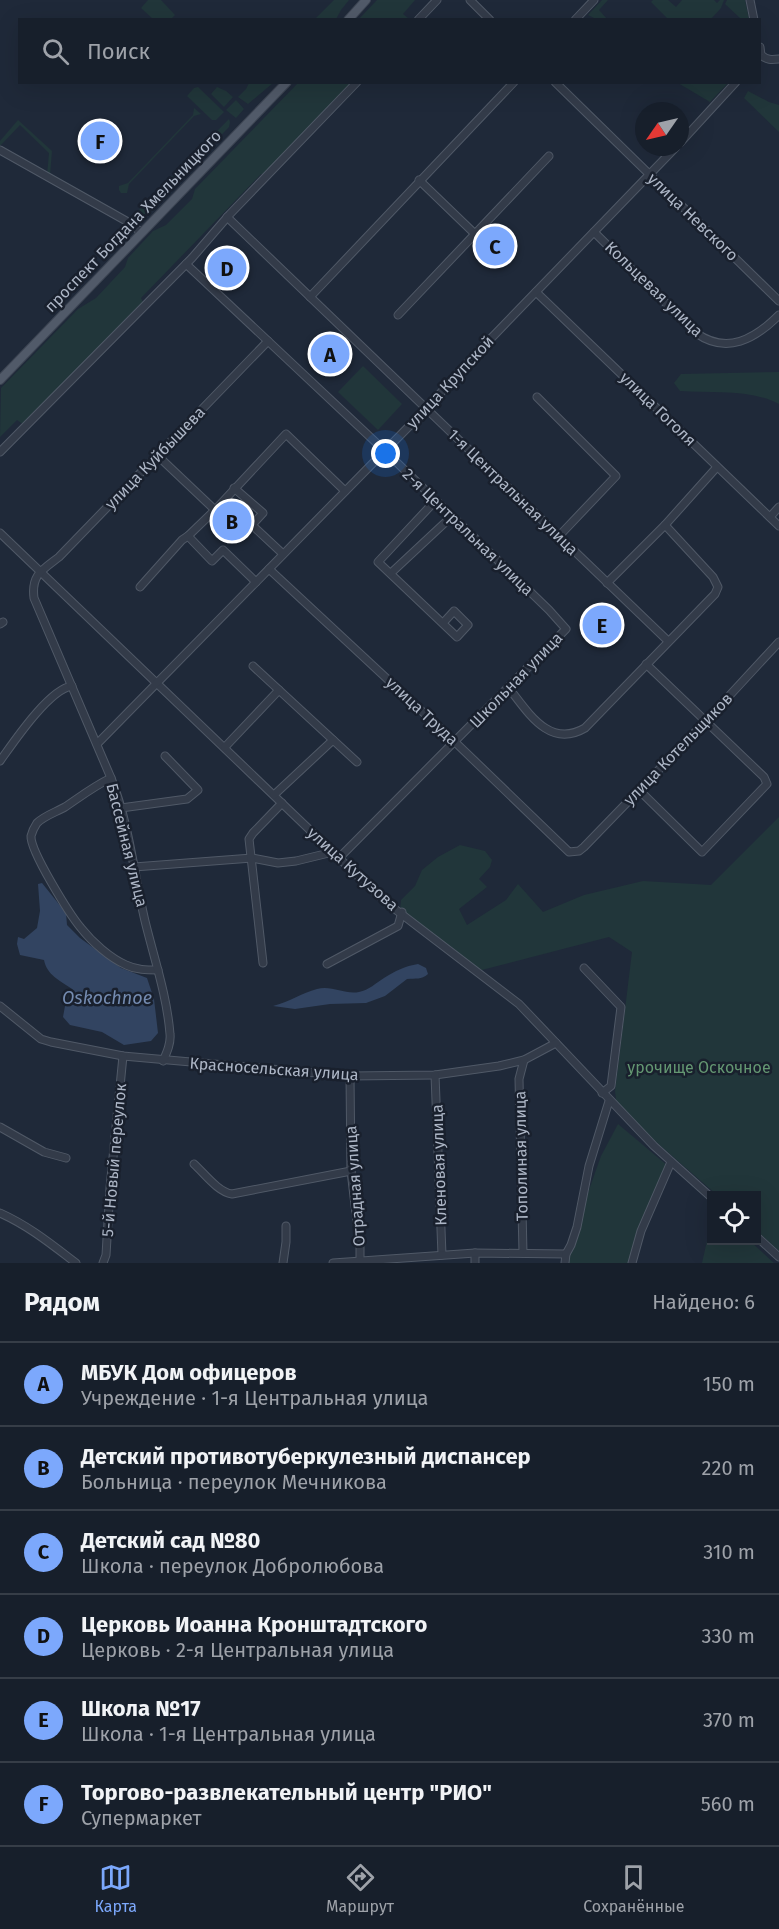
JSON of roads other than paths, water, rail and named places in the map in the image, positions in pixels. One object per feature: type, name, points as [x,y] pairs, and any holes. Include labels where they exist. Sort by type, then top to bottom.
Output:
[{"type":"main road","points":[[350,18],[366,0]]},
{"type":"main road","name":"проспект Богдана Хмельницкого","points":[[0,380],[285,84]]},
{"type":"street","points":[[420,18],[437,0]]},
{"type":"street","points":[[470,0],[488,18]]},
{"type":"street","points":[[577,18],[594,0]]},
{"type":"street","points":[[750,0],[754,18]]},
{"type":"street","points":[[761,54],[770,60],[779,59]]},
{"type":"street","points":[[0,452],[186,264],[355,84]]},
{"type":"street","points":[[310,297],[512,84]]},
{"type":"street","name":"улица Невского","points":[[557,84],[779,301]]},
{"type":"street","points":[[689,133],[734,84]]},
{"type":"street","points":[[0,150],[128,222],[142,233]]},
{"type":"street","points":[[399,315],[549,156]]},
{"type":"street","name":"улица Крупской","points":[[97,744],[426,409],[668,156]]},
{"type":"street","points":[[420,180],[476,234]]},
{"type":"street","name":"1-я Центральная улица","points":[[228,217],[668,641]]},
{"type":"street","name":"Кольцевая улица","points":[[594,232],[696,333],[706,339],[717,343],[746,340],[779,315]]},
{"type":"street","name":"2-я Центральная улица","points":[[186,264],[385,451],[566,629]]},
{"type":"street","name":"улица Гоголя","points":[[536,292],[779,526]]},
{"type":"street","name":"улица Куйбышева","points":[[40,571],[59,557],[268,340]]},
{"type":"street","points":[[537,397],[616,476],[558,536]]},
{"type":"street","points":[[140,586],[286,434],[345,491]]},
{"type":"street","points":[[158,456],[215,510]]},
{"type":"street","points":[[607,583],[665,525],[717,467]]},
{"type":"street","points":[[234,488],[263,513],[252,525],[283,554]]},
{"type":"street","points":[[435,501],[378,562],[443,623]]},
{"type":"street","points":[[770,517],[779,507]]},
{"type":"street","points":[[391,573],[451,516]]},
{"type":"street","points":[[508,687],[543,727],[558,734],[577,733],[585,728],[715,594],[718,587],[713,577],[665,525]]},
{"type":"street","name":"улица Кутузова","points":[[0,533],[387,903],[402,912],[512,998],[609,1101],[671,1162],[707,1194]]},
{"type":"street","points":[[188,536],[212,561],[223,550],[256,582]]},
{"type":"street","name":"улица Труда","points":[[268,569],[455,742],[565,850],[574,853]]},
{"type":"street","name":"Бассейная улица","points":[[40,571],[34,579],[34,598],[97,744],[121,808],[158,970],[170,1036],[168,1051],[163,1061]]},
{"type":"street","name":"Школьная улица","points":[[339,858],[566,629]]},
{"type":"street","name":"улица Котельщиков","points":[[574,853],[584,848],[779,642]]},
{"type":"street","points":[[639,790],[702,852],[765,787],[767,781],[646,664]]},
{"type":"street","points":[[253,666],[357,762]]},
{"type":"street","points":[[0,761],[3,750],[41,709],[62,690],[72,686]]},
{"type":"street","points":[[225,747],[279,690]]},
{"type":"street","points":[[274,795],[333,740]]},
{"type":"street","points":[[121,808],[187,798],[198,790],[165,756]]},
{"type":"street","points":[[111,778],[38,822],[31,835],[41,864],[80,927],[91,939],[128,966],[158,970]]},
{"type":"street","points":[[263,963],[249,839],[252,833],[282,803]]},
{"type":"street","points":[[134,867],[252,858],[279,863],[333,852]]},
{"type":"street","points":[[327,964],[398,926],[402,912]]},
{"type":"street","points":[[584,968],[621,1007],[610,1086],[602,1093]]},
{"type":"street","name":"Красносельская улица","points":[[0,1006],[41,1039],[51,1042],[163,1061],[350,1076],[435,1075],[499,1066],[524,1060],[556,1043]]},
{"type":"street","name":"5-й Новый переулок","points":[[103,1263],[108,1238],[110,1188],[123,1056]]},
{"type":"street","name":"Тополиная улица","points":[[523,1252],[519,1079],[524,1060]]},
{"type":"street","name":"Кленовая улица","points":[[435,1075],[442,1255]]},
{"type":"street","name":"Отрадная улица","points":[[350,1076],[351,1170],[360,1261]]},
{"type":"street","points":[[565,1263],[566,1254],[577,1227],[590,1166],[609,1101]]},
{"type":"street","points":[[0,1127],[44,1152],[66,1158]]},
{"type":"street","points":[[633,1263],[641,1231],[671,1162]]},
{"type":"street","points":[[194,1164],[226,1193],[232,1194],[351,1170]]},
{"type":"street","points":[[0,1213],[38,1234],[76,1263]]},
{"type":"street","points":[[283,1263],[286,1226]]},
{"type":"street","points":[[761,1241],[779,1257]]},
{"type":"street","points":[[475,1253],[476,1263]]},
{"type":"street","points":[[333,1263],[399,1261],[475,1253],[566,1254]]},
{"type":"water","name":"Oskochnoe","points":[[42,883],[66,913],[67,925],[80,938],[121,968],[147,978],[154,999],[158,1033],[151,1041],[124,1045],[102,1032],[70,1025],[63,1017],[65,1006],[73,995],[72,989],[51,973],[44,960],[20,955],[18,937],[24,939],[37,928],[40,911],[38,884]]},
{"type":"water","points":[[418,964],[426,968],[428,974],[421,978],[407,979],[385,996],[366,1003],[330,1004],[295,1009],[273,1006],[323,988],[354,993],[363,991],[396,971]]},
{"type":"place","name":"Торгово-развлекательный центр \"РИО\"","points":[[100,141]]},
{"type":"place","name":"Детский сад №80","points":[[495,246]]},
{"type":"place","name":"Церковь Иоанна Кронштадтского","points":[[227,268]]},
{"type":"place","name":"МБУК Дом офицеров","points":[[330,354]]},
{"type":"place","name":"Детский противотуберкулезный диспансер","points":[[232,521]]},
{"type":"place","name":"Школа №17","points":[[602,625]]},
{"type":"park label","name":"урочище Оскочное","points":[[699,1067]]}]
